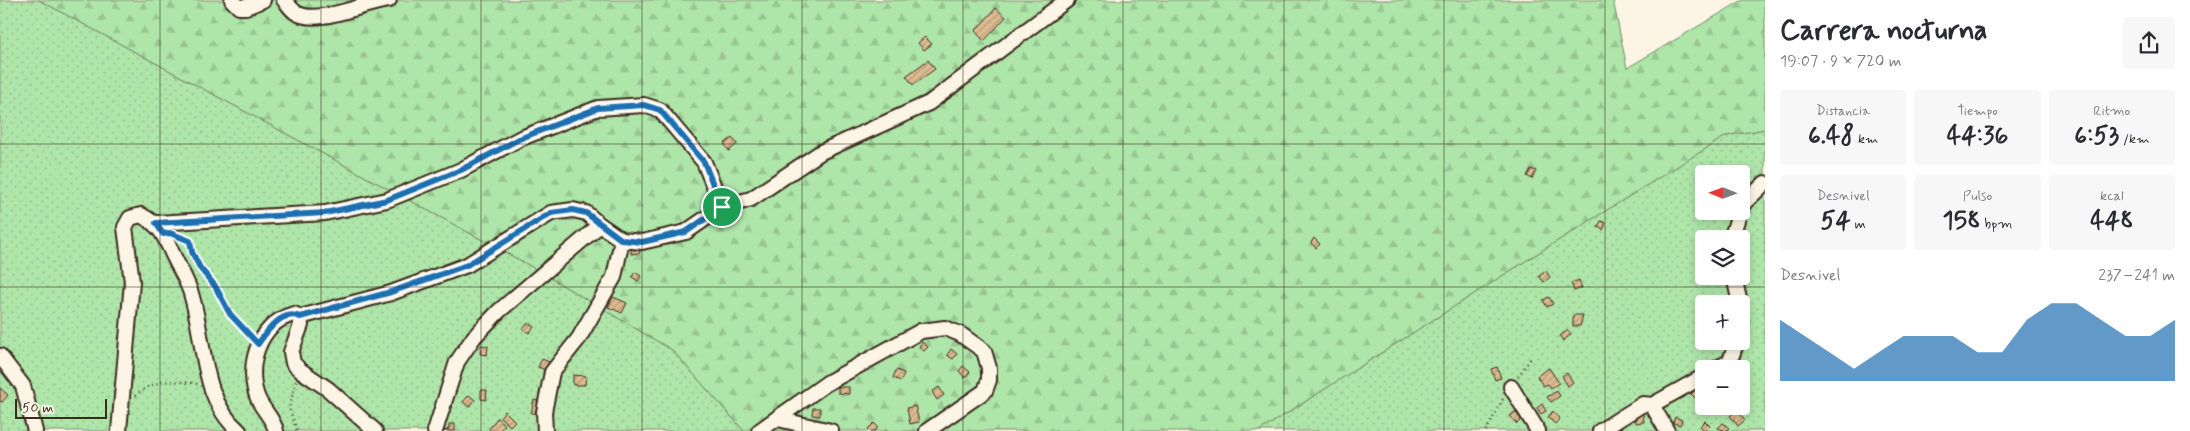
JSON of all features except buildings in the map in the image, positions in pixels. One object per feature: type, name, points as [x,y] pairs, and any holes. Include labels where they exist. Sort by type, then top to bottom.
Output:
[{"type":"street","points":[[232,0],[239,7],[246,7],[263,0]]},
{"type":"street","points":[[284,0],[296,12],[316,16],[346,12],[365,4],[389,0]]},
{"type":"street","points":[[276,431],[258,399],[253,374],[258,344],[269,327],[294,314],[300,317],[391,292],[467,265],[551,213],[573,210],[586,213],[622,240],[642,242],[686,232],[722,207],[751,200],[821,152],[929,103],[1068,0]]},
{"type":"street","points":[[160,229],[325,213],[387,200],[461,170],[519,139],[598,108],[644,105],[660,110],[704,162],[722,207]]},
{"type":"street","points":[[1750,197],[1765,183]]},
{"type":"street","points":[[119,431],[132,282],[125,227],[130,218],[141,215],[160,229],[192,296],[211,386],[219,407],[239,431]]},
{"type":"street","points":[[436,431],[457,362],[474,336],[499,311],[600,225]]},
{"type":"street","points":[[545,431],[544,412],[552,372],[579,338],[614,277],[622,240]]},
{"type":"street","points":[[300,317],[301,325],[290,352],[293,363],[328,389],[375,431]]},
{"type":"street","points":[[759,431],[827,383],[864,362],[921,332],[945,328],[960,334],[984,351],[989,380],[985,391],[927,431]]},
{"type":"street","points":[[0,356],[23,386],[35,431]]},
{"type":"street","points":[[1600,431],[1643,404],[1652,405],[1695,381]]},
{"type":"street","points":[[1510,386],[1538,431]]},
{"type":"street","points":[[1652,405],[1667,431]]},
{"type":"street","points":[[778,419],[831,431]]},
{"type":"path","points":[[160,229],[190,241],[192,252],[200,268],[215,286],[230,314],[258,344]]},
{"type":"path","points":[[297,431],[288,408],[300,370]]},
{"type":"path","points":[[131,400],[145,388],[170,380],[211,386]]},
{"type":"green space","points":[[0,0],[39,0],[525,263],[672,350],[744,431],[0,431]]},
{"type":"green space","points":[[39,0],[1613,0],[1627,68],[1743,0],[1765,0],[1765,129],[1726,136],[1259,431],[744,431],[672,350],[525,263]]},
{"type":"green space","points":[[1765,129],[1765,431],[1259,431],[1726,136]]},
{"type":"route","points":[[644,105],[660,110],[704,162],[722,207],[686,232],[642,242],[622,240],[586,213],[573,210],[551,213],[467,265],[391,292],[300,317],[294,314],[287,316],[269,327],[258,344],[230,314],[215,286],[200,268],[192,252],[190,241],[170,233],[163,234],[156,223],[325,213],[387,200],[461,170],[519,139],[598,108],[644,105]]}]
